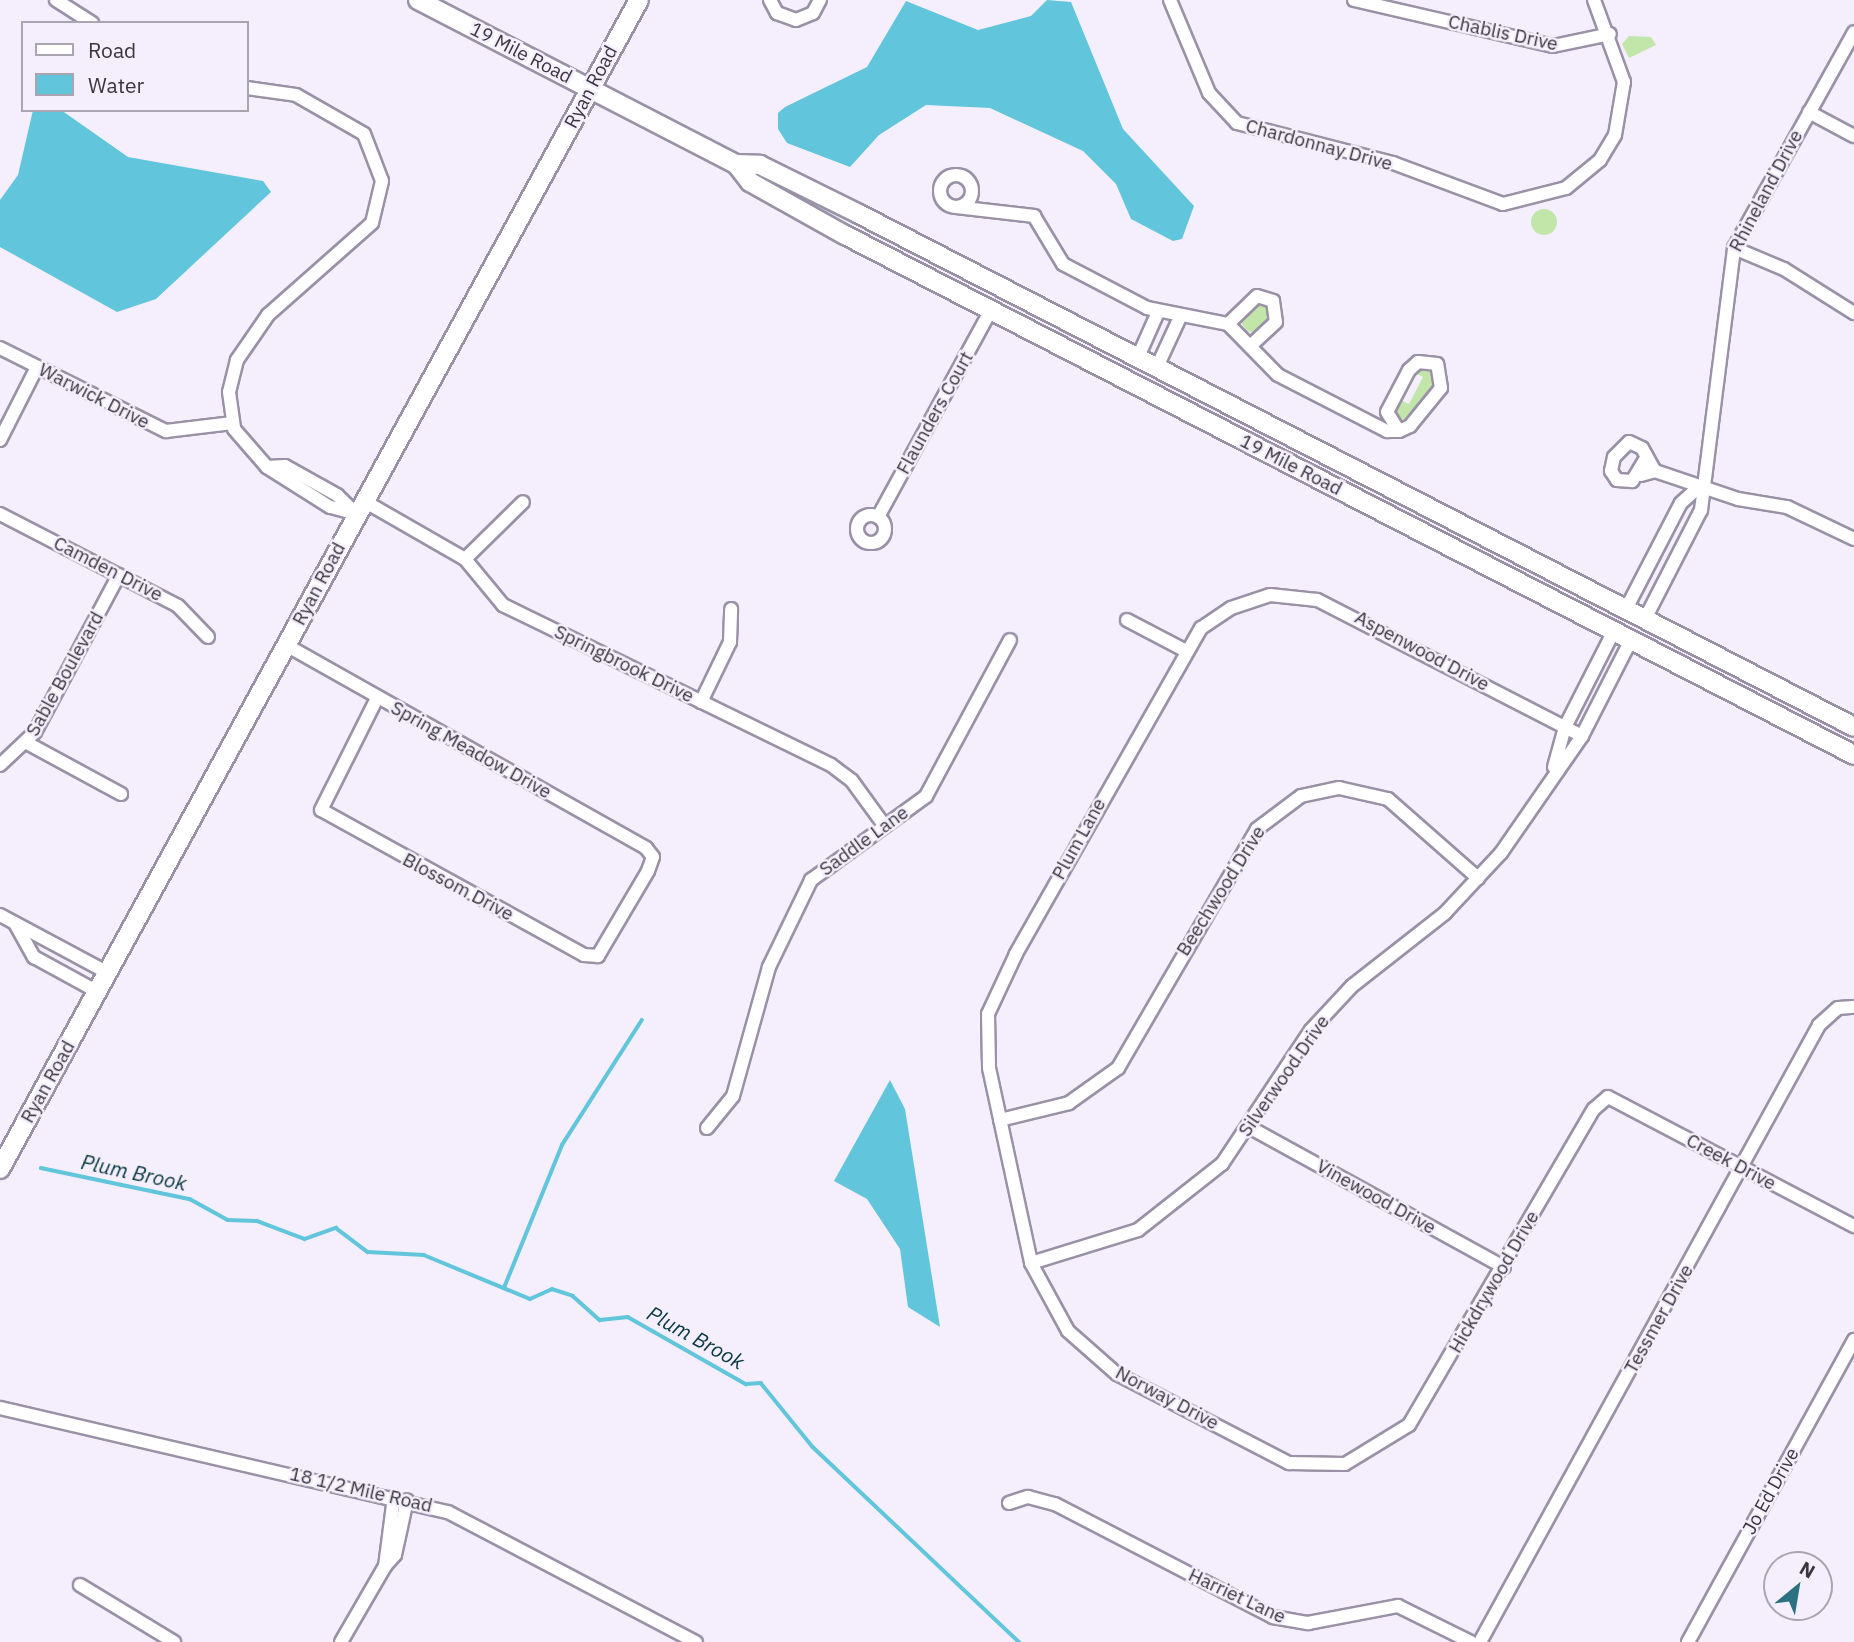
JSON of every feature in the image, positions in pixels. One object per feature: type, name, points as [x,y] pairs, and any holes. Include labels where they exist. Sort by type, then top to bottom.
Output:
[{"type":"main road","name":"19 Mile Road","points":[[418,0],[736,164],[760,165],[793,180],[1854,727]]},
{"type":"main road","name":"Ryan Road","points":[[0,1169],[639,0]]},
{"type":"main road","name":"19 Mile Road","points":[[736,164],[750,183],[1143,389],[1854,755]]},
{"type":"main road","points":[[777,197],[780,185],[793,180]]},
{"type":"main road","points":[[949,288],[955,272],[971,271]]},
{"type":"main road","points":[[1143,389],[1157,387],[1160,368]]},
{"type":"main road","points":[[1494,569],[1500,554],[1513,551]]},
{"type":"main road","points":[[1674,663],[1690,660],[1694,645]]},
{"type":"street","points":[[57,0],[89,21]]},
{"type":"street","points":[[770,0],[777,13],[796,20],[813,13],[820,0]]},
{"type":"street","name":"Chardonnay Drive","points":[[1170,0],[1209,93],[1237,123],[1393,163],[1486,201],[1536,198],[1578,180],[1615,135],[1625,82],[1594,0]]},
{"type":"street","name":"Chablis Drive","points":[[1354,0],[1553,46],[1609,34]]},
{"type":"street","name":"Rhineland Drive","points":[[1645,619],[1701,510],[1700,486],[1714,441],[1723,298],[1734,248],[1854,32]]},
{"type":"street","points":[[233,423],[229,392],[242,349],[268,315],[372,223],[383,196],[380,164],[364,134],[322,107],[296,95],[248,88]]},
{"type":"street","points":[[1809,112],[1854,136]]},
{"type":"street","points":[[983,208],[972,196],[969,180],[949,176],[940,195],[956,207],[983,208],[1034,216],[1063,264],[1158,312],[1228,324],[1278,375],[1379,428],[1399,431]]},
{"type":"street","points":[[956,207],[972,196]]},
{"type":"street","points":[[1734,248],[1766,260],[1854,313]]},
{"type":"street","points":[[1228,324],[1257,296],[1273,301],[1276,322],[1250,346]]},
{"type":"street","name":"Flaunders Court","points":[[878,517],[991,310]]},
{"type":"street","points":[[1138,356],[1158,312]]},
{"type":"street","points":[[1160,368],[1181,315]]},
{"type":"street","name":"Warwick Drive","points":[[0,348],[166,431],[233,423]]},
{"type":"street","points":[[1379,428],[1413,365],[1437,364],[1443,386],[1399,431]]},
{"type":"street","points":[[0,440],[37,368]]},
{"type":"street","points":[[1387,412],[1399,431]]},
{"type":"street","name":"Springbrook Drive","points":[[233,423],[243,446],[267,467],[285,466],[465,559],[503,604],[831,765],[852,781],[884,825]]},
{"type":"street","points":[[1655,471],[1629,442],[1611,463],[1617,480],[1655,471],[1700,486],[1787,507],[1854,538]]},
{"type":"street","points":[[1641,475],[1646,458]]},
{"type":"street","name":"Rhineland Drive","points":[[1626,609],[1681,503],[1700,486]]},
{"type":"street","points":[[465,559],[523,502]]},
{"type":"street","name":"Camden Drive","points":[[0,514],[186,610],[208,637]]},
{"type":"street","name":"Sable Boulevard","points":[[0,765],[27,743],[120,575]]},
{"type":"street","name":"Aspenwood Drive","points":[[1253,600],[1283,594],[1351,612],[1582,736]]},
{"type":"street","name":"Plum Lane","points":[[1000,1120],[989,1068],[988,1014],[1016,954],[1200,628],[1253,600]]},
{"type":"street","points":[[701,702],[730,642],[731,609]]},
{"type":"street","points":[[1127,620],[1186,651]]},
{"type":"street","name":"Silverwood Drive","points":[[1553,771],[1565,727],[1614,631]]},
{"type":"street","name":"Saddle Lane","points":[[707,1129],[733,1096],[769,967],[811,880],[934,784],[1010,640]]},
{"type":"street","name":"Silverwood Drive","points":[[1031,1263],[1138,1230],[1198,1189],[1249,1127],[1311,1030],[1478,878],[1501,853],[1553,771],[1582,736],[1631,640]]},
{"type":"street","name":"Spring Meadow Drive","points":[[286,645],[633,839],[653,857],[598,956]]},
{"type":"street","name":"Blossom Drive","points":[[377,698],[321,810],[584,955],[598,956]]},
{"type":"street","points":[[27,743],[121,794]]},
{"type":"street","name":"Beechwood Drive","points":[[1000,1120],[1069,1102],[1118,1068],[1257,829],[1301,796],[1339,788],[1388,799],[1478,878]]},
{"type":"street","points":[[0,915],[108,973]]},
{"type":"street","points":[[16,925],[34,957],[97,992]]},
{"type":"street","name":"Tessmer Drive","points":[[1480,1642],[1743,1168],[1819,1024],[1851,1007]]},
{"type":"street","name":"Creek Drive","points":[[1608,1097],[1854,1226]]},
{"type":"street","name":"Hickdrywood Drive","points":[[1366,1454],[1409,1425],[1504,1267],[1594,1109],[1608,1097]]},
{"type":"street","name":"Norway Drive","points":[[1000,1120],[1031,1263],[1068,1331],[1117,1374],[1289,1463],[1345,1464],[1366,1454]]},
{"type":"street","name":"Vinewood Drive","points":[[1249,1127],[1504,1267]]},
{"type":"street","name":"Jo Ed Drive","points":[[1688,1642],[1854,1340]]},
{"type":"street","name":"18 1/2 Mile Road","points":[[0,1408],[401,1498],[470,1521],[696,1642]]},
{"type":"street","name":"Harriet Lane","points":[[1009,1503],[1028,1497],[1055,1504],[1273,1617],[1308,1623],[1398,1606],[1471,1642]]},
{"type":"street","points":[[341,1642],[384,1566],[401,1498]]},
{"type":"street","points":[[80,1585],[174,1642]]},
{"type":"green space","points":[[1629,36],[1651,37],[1656,45],[1629,58],[1622,44]]},
{"type":"green space","points":[[1544,209],[1553,213],[1557,222],[1553,231],[1544,235],[1535,231],[1531,222],[1535,213]]},
{"type":"green space","points":[[1256,303],[1267,307],[1271,318],[1267,329],[1256,333],[1245,329],[1241,318],[1245,307]]},
{"type":"green space","points":[[1419,368],[1432,369],[1437,384],[1402,424],[1392,415],[1400,400],[1409,404],[1423,377],[1415,373]]},
{"type":"water","points":[[1047,0],[1071,2],[1123,129],[1194,206],[1182,239],[1173,241],[1131,219],[1116,184],[1083,151],[990,108],[926,105],[879,135],[850,167],[787,143],[778,129],[778,113],[785,107],[867,67],[906,1],[978,30],[1031,16]]},
{"type":"water","points":[[33,112],[64,112],[128,157],[263,181],[271,192],[156,299],[117,312],[0,247],[0,200],[18,175]]},
{"type":"water","points":[[890,1080],[905,1109],[940,1327],[908,1307],[900,1249],[867,1199],[834,1181]]},
{"type":"waterway","points":[[504,1288],[562,1145],[642,1020]]},
{"type":"waterway","name":"Plum Brook","points":[[41,1168],[190,1199],[228,1220],[257,1221],[305,1239],[336,1228],[368,1252],[424,1255],[530,1299],[552,1289],[573,1296],[600,1320],[628,1317],[746,1384],[761,1383],[813,1447],[1019,1642]]}]
